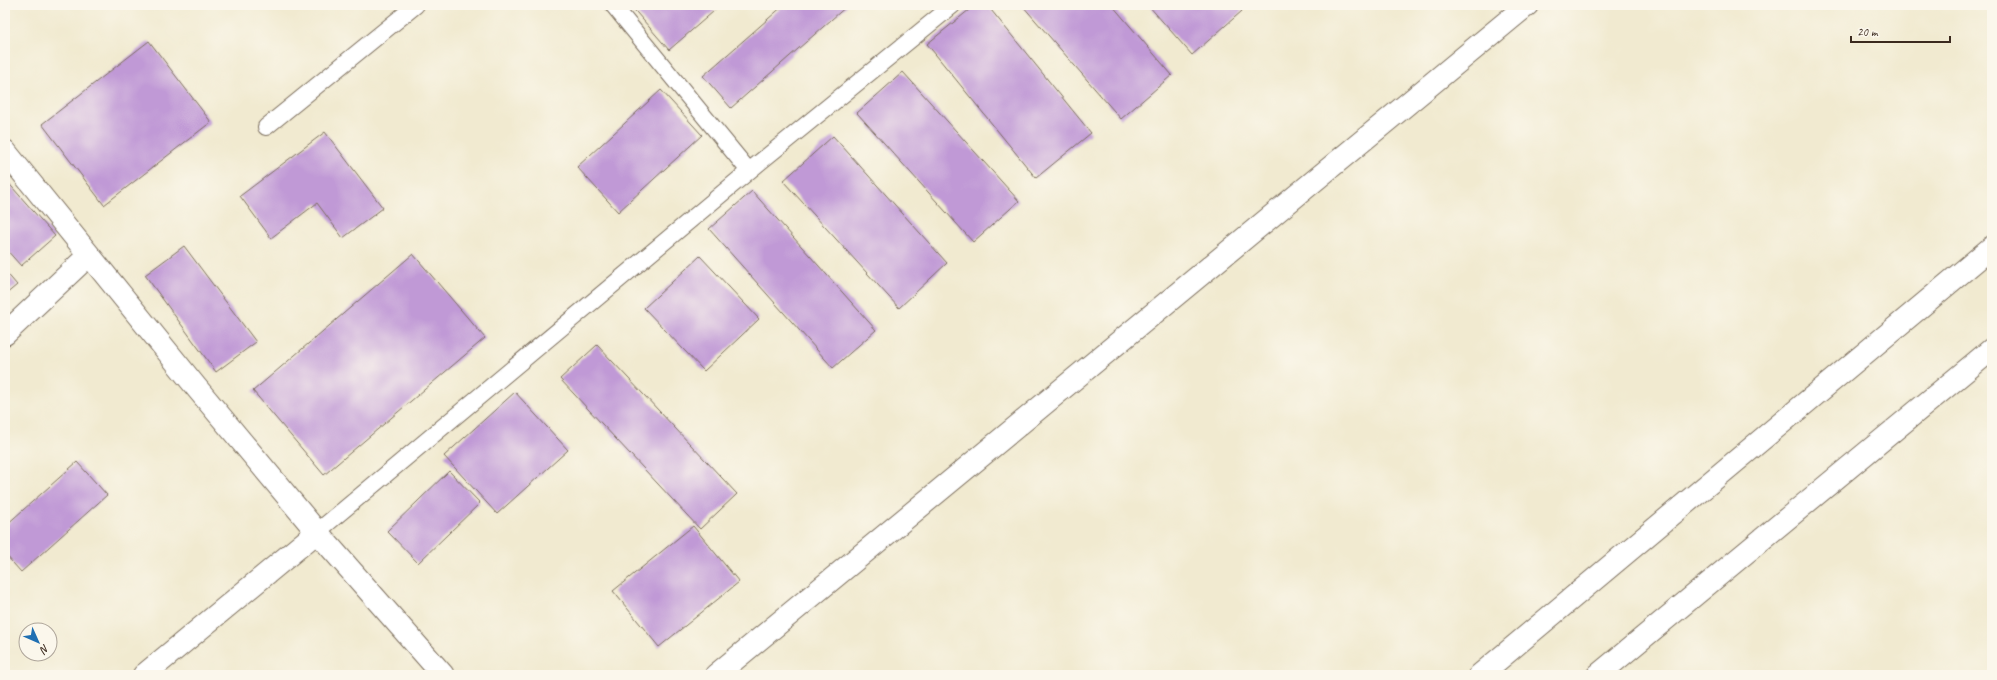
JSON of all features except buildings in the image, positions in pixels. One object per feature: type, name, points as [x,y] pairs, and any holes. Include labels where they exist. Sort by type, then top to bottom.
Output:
[{"type":"street","points":[[716,675],[1527,5]]},
{"type":"street","points":[[5,151],[196,387],[317,532],[443,675]]},
{"type":"street","points":[[1480,675],[1992,247]]},
{"type":"street","points":[[5,334],[89,255]]},
{"type":"street","points":[[1598,675],[1992,349]]},
{"type":"street","points":[[144,675],[317,532]]},
{"type":"lane","points":[[266,127],[416,5]]},
{"type":"lane","points":[[613,5],[749,171]]},
{"type":"lane","points":[[317,532],[749,171],[953,5]]}]
